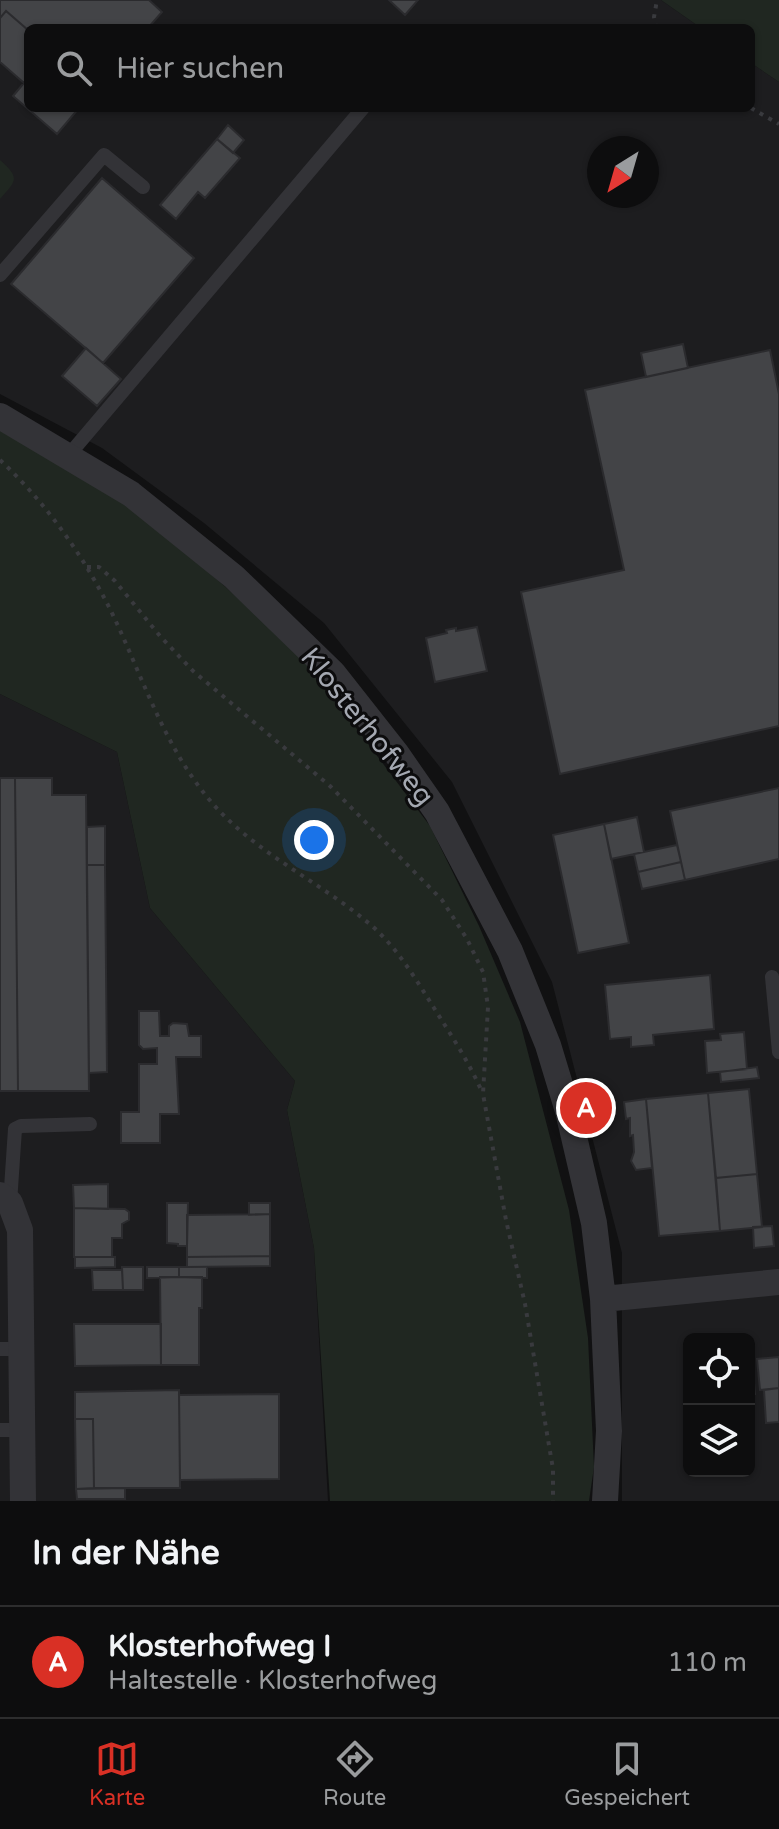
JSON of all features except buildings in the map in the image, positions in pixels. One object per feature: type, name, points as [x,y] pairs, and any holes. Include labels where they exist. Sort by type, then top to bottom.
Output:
[{"type":"street","name":"Klosterhofweg","points":[[0,416],[131,494],[234,577],[333,673],[396,753],[437,812],[510,951],[548,1045],[568,1111],[594,1223],[603,1299],[609,1431],[605,1501]]},
{"type":"street","points":[[5,1199],[20,1230],[11,1349],[11,1430],[23,1501]]},
{"type":"street","points":[[603,1299],[779,1282]]},
{"type":"lane","points":[[68,456],[360,112]]},
{"type":"lane","points":[[0,275],[104,155],[143,187]]},
{"type":"lane","points":[[772,977],[779,1052]]},
{"type":"lane","points":[[5,1199],[15,1129],[21,1126],[90,1124]]},
{"type":"path","points":[[655,24],[657,0]]},
{"type":"path","points":[[755,110],[779,124]]},
{"type":"path","points":[[0,460],[55,521],[87,567],[158,719],[186,770],[240,832],[373,927],[401,955],[471,1066],[483,1094],[528,1319],[553,1469],[553,1501]]},
{"type":"path","points":[[87,567],[99,567],[115,581],[193,671],[330,786],[442,900],[467,939],[483,972],[488,1007],[483,1094]]},
{"type":"shaded area","points":[[0,0],[661,0],[695,24],[24,24],[24,112],[755,112],[755,66],[779,82],[779,1501],[622,1501],[622,1253],[552,982],[452,782],[324,623],[204,523],[102,448],[0,394]]},
{"type":"shaded area","points":[[661,0],[779,0],[779,82],[755,66],[755,24],[695,24]]},
{"type":"shaded area","points":[[0,160],[14,179],[0,199]]},
{"type":"shaded area","points":[[0,424],[101,477],[298,651],[430,826],[479,926],[520,1022],[569,1210],[588,1338],[594,1467],[589,1501],[330,1501],[314,1248],[287,1110],[295,1081],[150,908],[117,752],[0,694]]},
{"type":"shaded area","points":[[0,694],[117,752],[150,908],[295,1081],[287,1110],[314,1248],[328,1501],[0,1501]]},
{"type":"place","name":"Klosterhofweg I","points":[[586,1108]]}]
